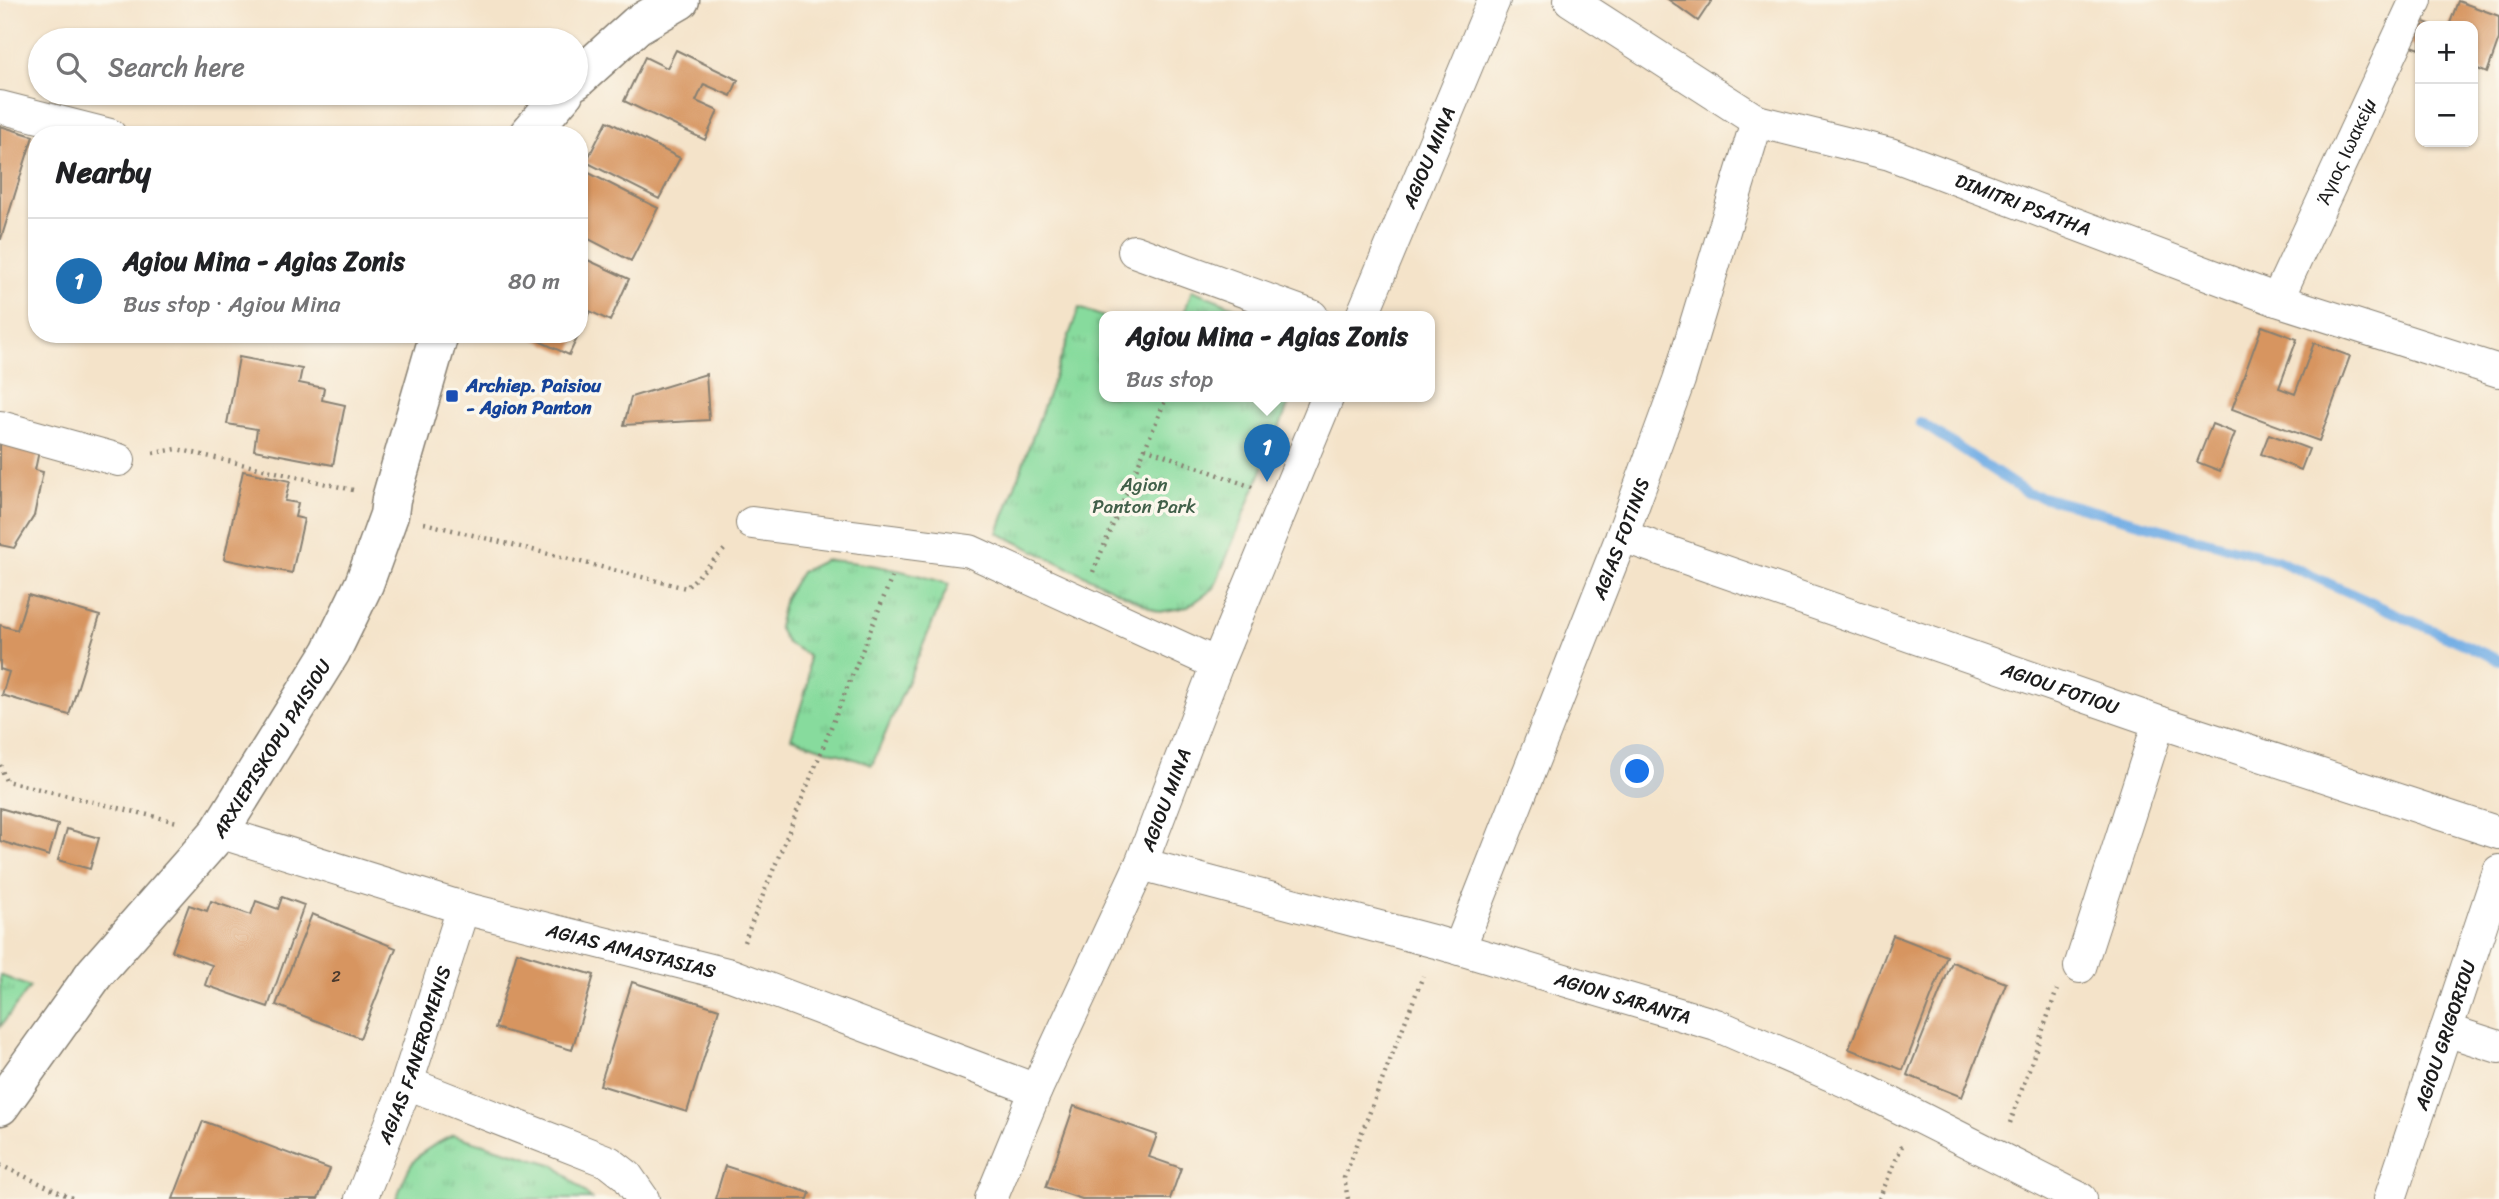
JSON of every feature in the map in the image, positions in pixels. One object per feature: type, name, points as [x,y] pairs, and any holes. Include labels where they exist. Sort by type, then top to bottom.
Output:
[{"type":"street","name":"AGIOU MINA","points":[[1364,311],[1493,0]]},
{"type":"street","name":"DIMITRI PSATHA","points":[[1570,0],[1757,121],[1890,154],[2277,300],[2499,371]]},
{"type":"street","name":"Άγιος Ιωακείμ","points":[[2277,300],[2416,0]]},
{"type":"street","points":[[588,69],[655,6]]},
{"type":"street","points":[[536,126],[554,105]]},
{"type":"street","points":[[0,107],[75,126]]},
{"type":"street","name":"AGIAS FOTINIS","points":[[1448,946],[1622,536],[1679,380],[1757,121]]},
{"type":"street","points":[[1134,251],[1298,311]]},
{"type":"street","name":"ARXIEPISKOPU PAISIOU","points":[[0,1106],[95,973],[219,832],[331,652],[364,584],[390,507],[436,343]]},
{"type":"street","name":"AGIOU MINA","points":[[990,1199],[1036,1090],[1141,864],[1217,664],[1326,402]]},
{"type":"street","points":[[0,427],[119,460]]},
{"type":"street","points":[[752,523],[970,551],[1217,664]]},
{"type":"street","name":"AGIOU FOTIOU","points":[[1622,536],[2159,722],[2499,833]]},
{"type":"street","points":[[2080,967],[2159,722]]},
{"type":"street","name":"AGIAS AMASTASIAS","points":[[219,832],[463,908],[730,975],[1036,1090]]},
{"type":"street","name":"AGION SARANTA","points":[[1141,864],[1448,946],[1716,1025],[1859,1087],[2081,1199]]},
{"type":"street","name":"AGIOU GRIGORIOU","points":[[2389,1199],[2499,871]]},
{"type":"street","name":"AGIAS FANEROMENIS","points":[[362,1199],[407,1083],[463,908]]},
{"type":"street","points":[[2446,1030],[2499,1047]]},
{"type":"street","points":[[407,1083],[609,1162],[627,1176],[643,1199]]},
{"type":"path","points":[[1081,602],[1164,402]]},
{"type":"path","points":[[1145,448],[1286,499]]},
{"type":"path","points":[[119,460],[177,449],[686,588],[752,523]]},
{"type":"path","points":[[730,975],[906,543]]},
{"type":"path","points":[[0,765],[6,781],[219,832]]},
{"type":"path","points":[[1348,1199],[1344,1178],[1448,946]]},
{"type":"path","points":[[1998,1157],[2059,986],[2080,967]]},
{"type":"path","points":[[1879,1199],[1916,1116]]},
{"type":"path","points":[[0,1166],[74,1199]]},
{"type":"green space","points":[[1192,290],[1244,311],[1185,311]]},
{"type":"green space","name":"Agion Panton Park","points":[[1079,308],[1099,315],[1099,402],[1290,402],[1214,588],[1188,607],[1159,612],[998,533]]},
{"type":"green space","points":[[825,560],[887,568],[949,584],[872,765],[791,738],[808,683],[808,655],[787,643],[778,627],[785,598],[801,572]]},
{"type":"green space","points":[[0,975],[30,987],[0,1027]]},
{"type":"green space","points":[[453,1135],[555,1165],[592,1199],[396,1199],[406,1174],[416,1159]]},
{"type":"building","points":[[1669,0],[1712,0],[1698,21]]},
{"type":"building","points":[[2458,1],[2499,16],[2499,39],[2487,73],[2478,69],[2478,21],[2451,21]]},
{"type":"building","points":[[2410,17],[2421,21],[2415,21],[2415,47],[2401,42]]},
{"type":"building","points":[[676,50],[738,80],[731,96],[704,84],[696,101],[718,111],[705,140],[624,101],[645,57],[667,68]]},
{"type":"building","points":[[607,121],[680,158],[659,199],[588,163]]},
{"type":"building","points":[[0,126],[28,134],[28,152],[0,239]]},
{"type":"building","points":[[588,173],[658,208],[631,261],[588,239]]},
{"type":"building","points":[[588,260],[629,279],[610,321],[590,311],[588,315]]},
{"type":"building","points":[[2262,326],[2297,339],[2279,388],[2295,394],[2314,343],[2350,356],[2319,441],[2232,409]]},
{"type":"building","points":[[543,343],[575,343],[569,355]]},
{"type":"building","points":[[239,357],[302,369],[299,383],[324,388],[322,400],[345,405],[333,465],[254,450],[257,429],[227,424]]},
{"type":"building","points":[[706,374],[709,420],[624,425],[631,397]]},
{"type":"building","points":[[2212,424],[2235,433],[2220,471],[2197,462]]},
{"type":"building","points":[[2269,434],[2309,449],[2301,470],[2261,454]]},
{"type":"building","points":[[0,443],[39,451],[35,470],[43,472],[34,516],[14,548],[0,545]]},
{"type":"building","points":[[243,471],[290,481],[285,501],[298,503],[295,517],[304,519],[292,573],[224,559]]},
{"type":"building","points":[[28,595],[100,616],[69,715],[2,695],[9,672],[0,669],[0,625],[17,630]]},
{"type":"building","points":[[0,808],[58,825],[49,856],[0,841]]},
{"type":"building","points":[[67,829],[99,838],[90,869],[58,860]]},
{"type":"building","points":[[282,897],[304,905],[268,1007],[205,985],[212,965],[172,951],[189,905],[207,911],[211,901],[251,915],[256,901],[278,909]]},
{"type":"building","points":[[312,914],[396,948],[360,1038],[276,1005]]},
{"type":"building","points":[[1893,935],[1947,956],[1903,1070],[1849,1049]]},
{"type":"building","points":[[517,952],[594,975],[572,1050],[495,1028]]},
{"type":"building","points":[[1952,962],[2006,983],[1962,1097],[1907,1075]]},
{"type":"building","points":[[632,982],[719,1009],[687,1112],[600,1085]]},
{"type":"building","points":[[1074,1106],[1157,1135],[1149,1157],[1181,1168],[1170,1199],[1082,1199],[1046,1187]]},
{"type":"building","points":[[203,1121],[330,1169],[318,1199],[173,1199]]},
{"type":"building","points":[[725,1166],[810,1193],[808,1199],[715,1199]]},
{"type":"waterway","points":[[1920,422],[2027,493],[2277,560],[2499,660]]},
{"type":"place","name":"Archiep. Paisiou - Agion Panton","points":[[452,396]]},
{"type":"place","name":"Agiou Mina - Agias Zonis","points":[[1267,482]]}]
